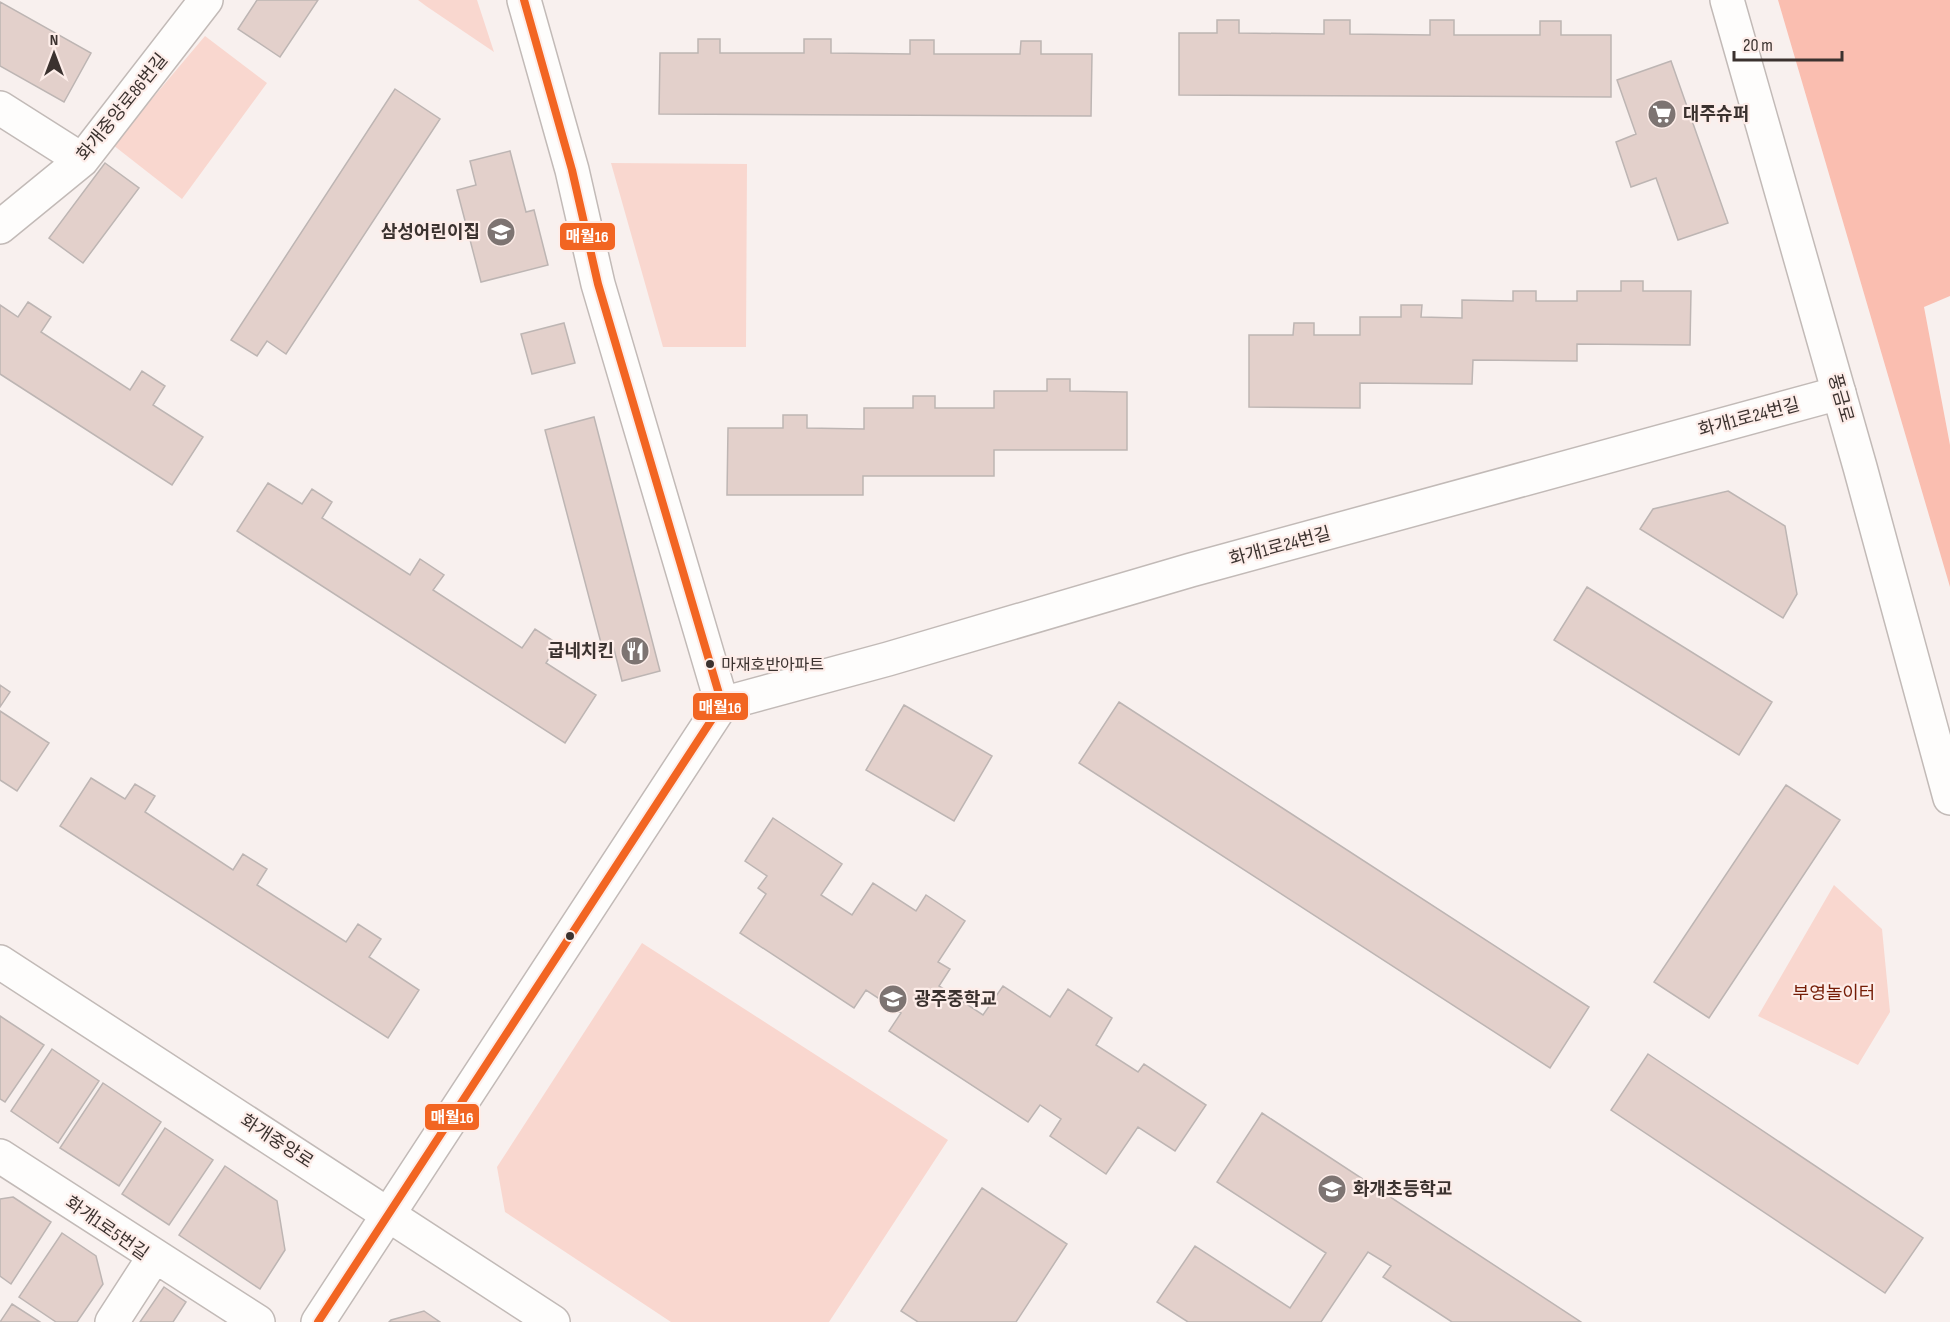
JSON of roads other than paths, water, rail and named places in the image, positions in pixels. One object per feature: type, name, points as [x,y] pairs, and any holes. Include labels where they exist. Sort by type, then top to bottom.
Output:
[{"type":"street","name":"화개중앙로86번길","points":[[0,227],[82,160],[206,0]]},
{"type":"street","points":[[318,1322],[722,704],[598,284],[572,170],[524,0]]},
{"type":"street","name":"풍금로","points":[[1727,0],[1839,393],[1950,798]]},
{"type":"street","points":[[0,108],[82,160]]},
{"type":"street","name":"화개1로24번길","points":[[722,704],[888,659],[1191,570],[1839,393]]},
{"type":"street","name":"화개중앙로","points":[[0,963],[390,1214],[553,1322]]},
{"type":"street","name":"화개1로5번길","points":[[0,1156],[154,1257],[112,1322]]},
{"type":"street","points":[[154,1257],[258,1322]]},
{"type":"place","name":"대주슈퍼","points":[[1662,114]]},
{"type":"place","name":"삼성어린이집","points":[[501,232]]},
{"type":"place","name":"굽네치킨","points":[[635,651]]},
{"type":"place","name":"마재호반아파트","points":[[710,664]]},
{"type":"place","name":"광주중학교","points":[[893,999]]},
{"type":"place","name":"화개초등학교","points":[[1332,1189]]},
{"type":"park label","name":"부영놀이터","points":[[1834,993]]}]
